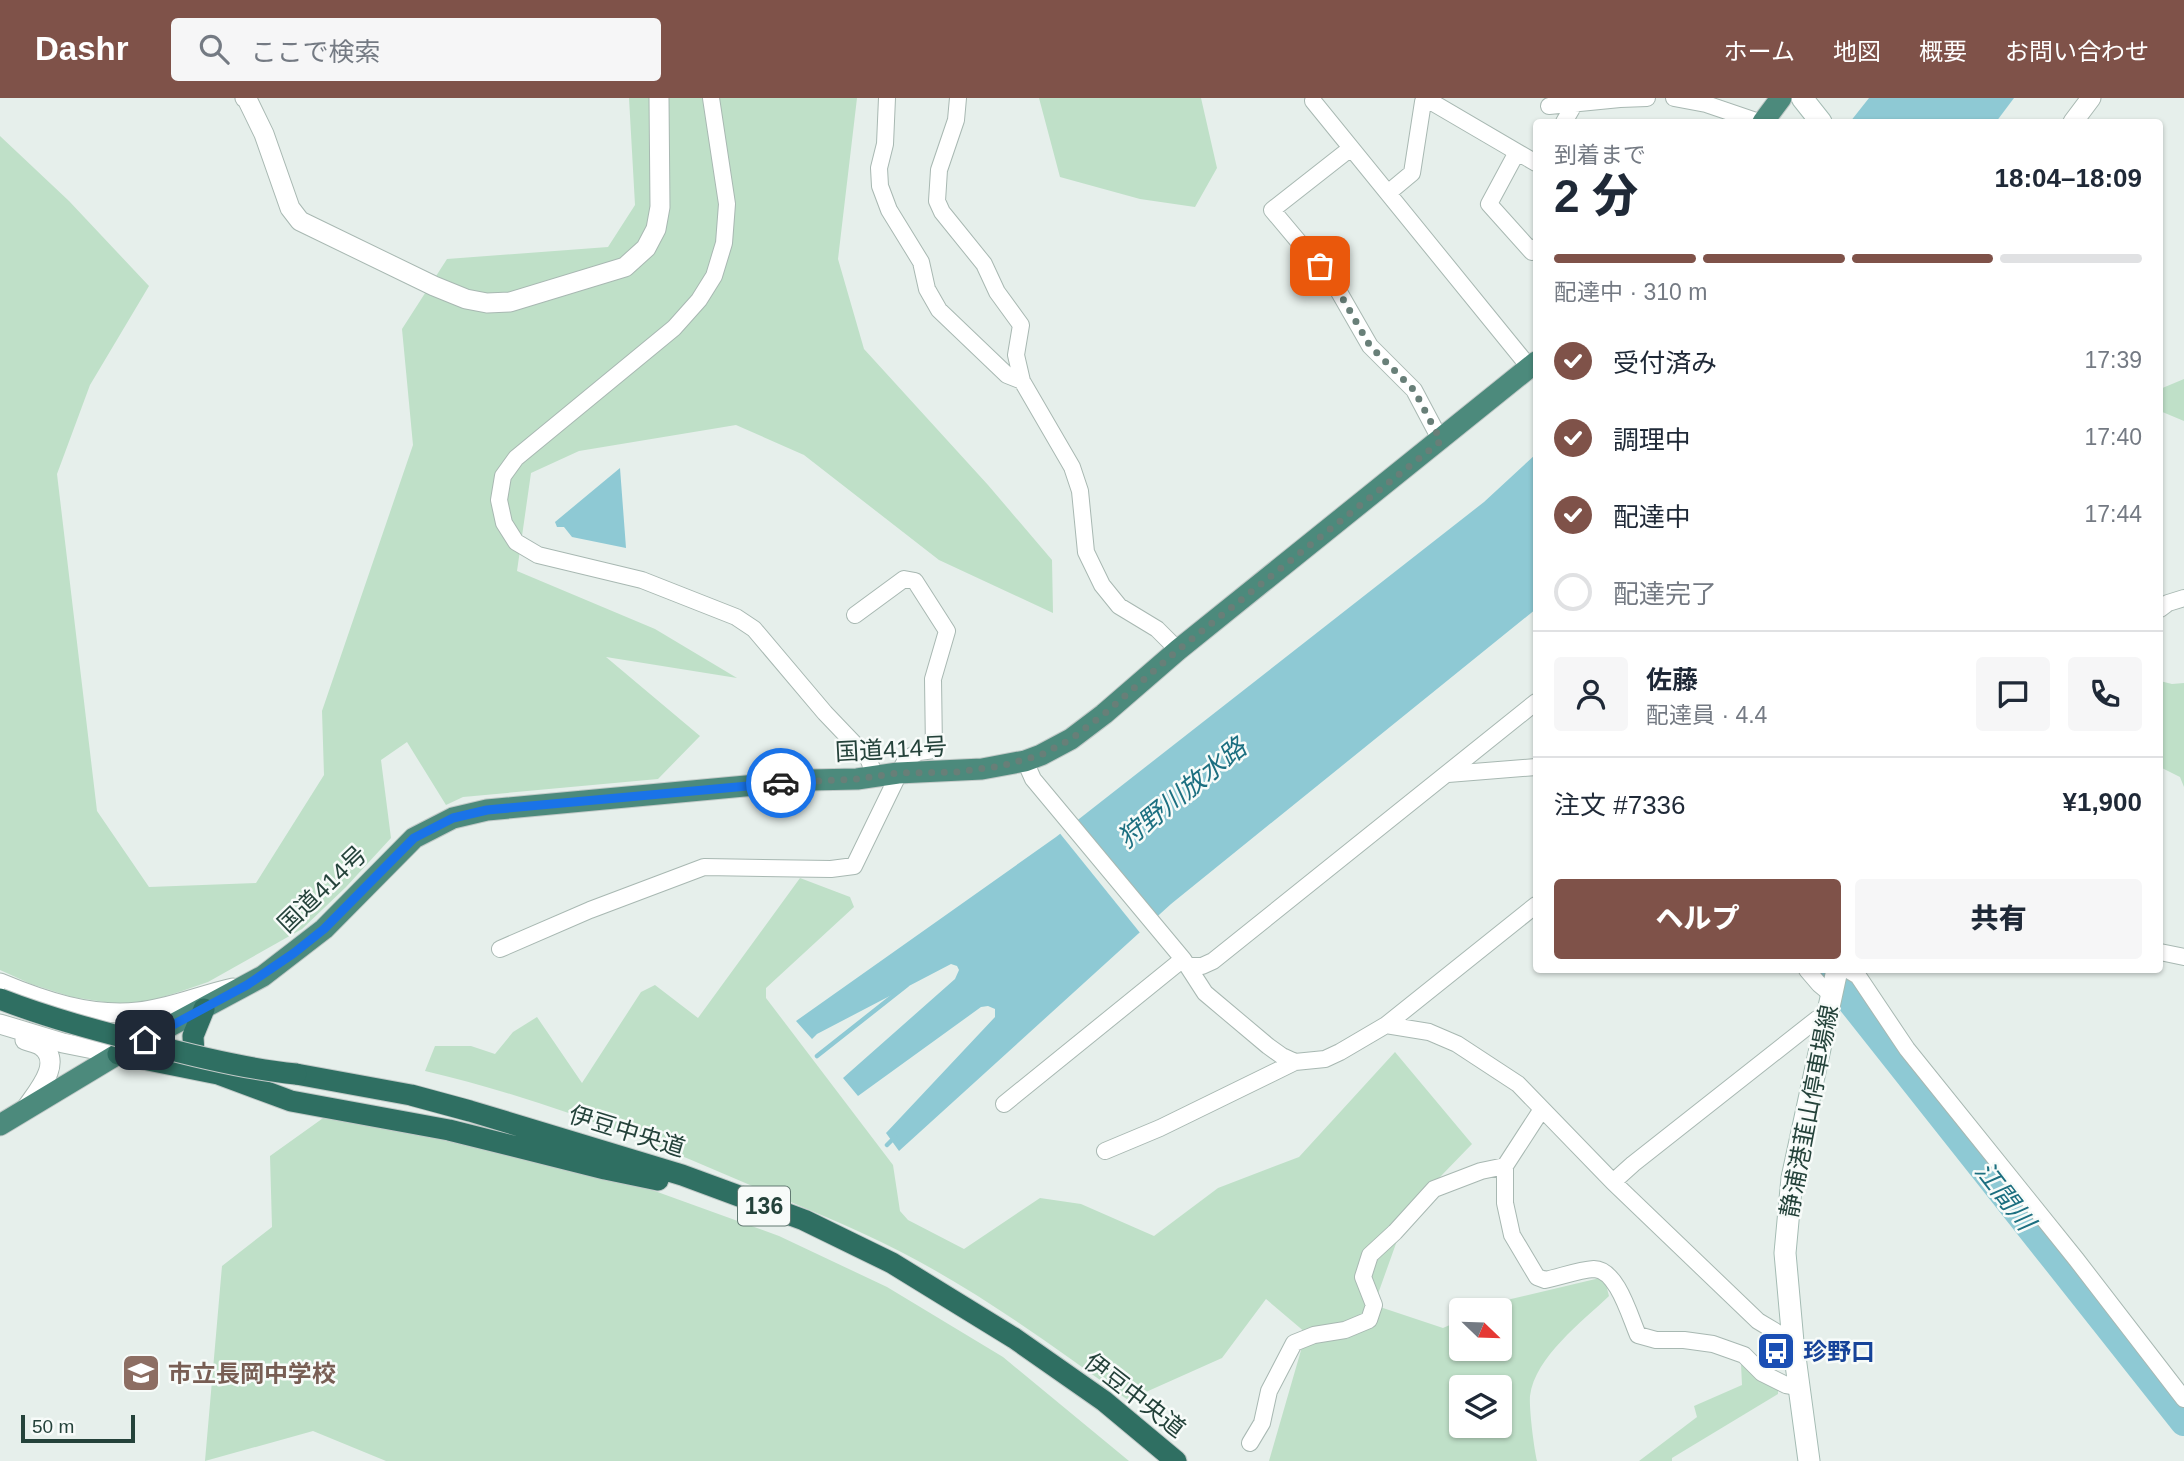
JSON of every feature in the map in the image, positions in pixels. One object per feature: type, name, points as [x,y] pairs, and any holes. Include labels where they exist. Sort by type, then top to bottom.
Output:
[{"type":"highway","points":[[1764,119],[1781,98]]},
{"type":"highway","name":"国道414号","points":[[0,1125],[118,1055],[247,985],[324,929],[414,838],[453,818],[487,810],[810,780],[898,773],[957,772],[1025,761],[1041,755],[1083,730],[1178,650],[1533,365]]},
{"type":"highway","name":"伊豆中央道","points":[[2,989],[34,1012],[89,1029],[295,1080],[445,1112],[674,1178],[804,1220],[892,1263],[973,1312],[1104,1401],[1176,1461]]},
{"type":"highway","name":"伊豆中央道","points":[[0,1007],[94,1039],[236,1074],[295,1080]]},
{"type":"highway","points":[[194,1054],[193,1036],[204,1009]]},
{"type":"highway","points":[[145,1040],[215,1059],[331,1068],[447,1089],[653,1159],[674,1178]]},
{"type":"highway","points":[[118,1055],[218,1074],[291,1101],[449,1130],[605,1169],[674,1178]]},
{"type":"highway","name":"伊豆中央道","points":[[674,1178],[697,1190],[799,1228],[863,1258],[939,1299],[1097,1406],[1164,1461]]},
{"type":"main road","name":"静浦港韮山停車場線","points":[[1809,1461],[1798,1387],[1785,1254],[1792,1178],[1831,994],[1839,973]]},
{"type":"street","points":[[247,98],[264,134],[290,208],[300,221],[434,286],[466,299],[487,303],[510,302],[625,267],[646,248],[656,229],[660,207],[659,98]]},
{"type":"street","points":[[711,98],[727,204],[724,243],[714,276],[699,300],[674,328],[516,458],[502,476],[499,500],[504,523],[516,542],[538,555],[642,580],[736,617],[754,629],[817,704],[868,758],[876,776]]},
{"type":"street","points":[[887,98],[886,144],[879,168],[880,186],[889,210],[921,261],[927,289],[939,310],[1007,375],[1022,381]]},
{"type":"street","points":[[958,98],[956,120],[939,170],[937,201],[942,212],[985,264],[997,292],[1021,325],[1016,355],[1022,381],[1072,467],[1080,491],[1086,552],[1102,585],[1119,606],[1157,629],[1178,650]]},
{"type":"street","points":[[1549,106],[1647,98]]},
{"type":"street","points":[[1674,98],[1706,101],[1753,119]]},
{"type":"street","points":[[2075,119],[2091,98]]},
{"type":"street","points":[[1313,101],[1533,365]]},
{"type":"street","points":[[1388,193],[1412,173],[1423,102],[1430,101],[1533,161]]},
{"type":"street","points":[[1566,119],[1575,103]]},
{"type":"street","points":[[1351,148],[1272,210],[1335,285],[1370,346],[1414,390],[1441,441]]},
{"type":"street","points":[[1517,152],[1489,204],[1533,250]]},
{"type":"street","points":[[500,948],[590,910],[704,867],[750,870],[831,869],[853,866],[906,759],[919,752],[934,750],[933,679],[947,631],[915,581],[904,579],[855,615]]},
{"type":"street","points":[[2163,607],[2184,598]]},
{"type":"street","points":[[1182,958],[1202,966],[1213,961],[1533,704]]},
{"type":"street","points":[[1025,761],[1033,779],[1182,958],[1205,993],[1282,1056],[1296,1062]]},
{"type":"street","points":[[1448,774],[1533,767]]},
{"type":"street","points":[[1105,1151],[1160,1128],[1296,1062],[1325,1059],[1386,1025],[1533,907]]},
{"type":"street","points":[[2163,953],[2184,957]]},
{"type":"street","points":[[1004,1104],[1182,958]]},
{"type":"street","points":[[1810,973],[1831,994]]},
{"type":"street","points":[[1849,973],[1858,976],[1870,991],[1907,1049],[2076,1259],[2184,1399]]},
{"type":"street","points":[[2,989],[54,1003],[113,1013],[139,1012],[247,985]]},
{"type":"street","points":[[2,989],[145,1040]]},
{"type":"street","points":[[1613,1182],[1817,1019],[1827,1016]]},
{"type":"street","points":[[1386,1025],[1429,1032],[1457,1044],[1518,1084],[1613,1182],[1758,1321],[1793,1342]]},
{"type":"street","points":[[0,1026],[118,1055]]},
{"type":"street","points":[[0,1026],[42,1046],[49,1058],[47,1078],[27,1107]]},
{"type":"street","points":[[1542,1109],[1505,1166],[1505,1203],[1512,1235],[1538,1277],[1545,1280],[1596,1269],[1608,1273],[1619,1290],[1638,1335],[1656,1340],[1713,1344],[1744,1355],[1762,1373],[1786,1385],[1798,1387]]},
{"type":"street","points":[[1250,1443],[1262,1423],[1269,1391],[1294,1343],[1314,1335],[1345,1330],[1369,1320],[1374,1305],[1363,1277],[1370,1255],[1434,1189],[1481,1171],[1505,1166]]},
{"type":"green space","points":[[629,98],[857,98],[838,259],[864,349],[988,485],[1052,560],[1053,613],[939,560],[804,455],[736,425],[579,451],[531,473],[517,571],[655,629],[737,678],[606,657],[700,736],[658,779],[463,797],[446,805],[407,742],[381,760],[391,838],[302,929],[208,982],[143,1003],[111,1003],[72,997],[31,984],[0,970],[0,136],[69,201],[149,286],[90,385],[57,474],[97,811],[149,887],[256,883],[324,775],[322,711],[413,445],[402,329],[447,259],[608,247],[635,205]]},
{"type":"green space","points":[[1039,98],[1201,98],[1217,168],[1195,207],[1140,199],[1060,177]]},
{"type":"green space","points":[[2184,379],[2184,421],[2163,412],[2163,388]]},
{"type":"green space","points":[[2163,682],[2184,683],[2184,787],[2180,777],[2163,768]]},
{"type":"green space","points":[[800,878],[850,897],[854,907],[766,988],[766,998],[893,1165],[900,1211],[908,1220],[964,1249],[1040,1198],[1081,1204],[1154,1236],[1218,1188],[1299,1157],[1395,1052],[1472,1144],[1408,1210],[1374,1305],[1443,1328],[1449,1325],[1449,1362],[1512,1362],[1512,1299],[1604,1277],[1609,1296],[1561,1341],[1534,1382],[1530,1402],[1537,1461],[1269,1461],[1306,1333],[1266,1299],[1222,1358],[1128,1400],[974,1294],[878,1241],[630,1136],[508,1093],[425,1071],[435,1046],[471,1046],[495,1054],[513,1032],[537,1017],[582,1083],[641,992],[655,985],[698,1018]]},
{"type":"green space","points":[[340,1106],[652,1190],[779,1236],[887,1287],[1003,1357],[1129,1461],[386,1461],[313,1431],[205,1461],[222,1266],[272,1227],[270,1156]]},
{"type":"green space","points":[[1741,1364],[1760,1379],[1778,1388],[1778,1394],[1672,1458],[1672,1461],[1639,1461],[1697,1417],[1694,1406],[1742,1385]]},
{"type":"water","points":[[1869,98],[2014,98],[1998,119],[1852,119]]},
{"type":"water","name":"狩野川放水路","points":[[1533,457],[1533,611],[1171,904],[899,1151],[886,1133],[995,1017],[995,1009],[981,1007],[858,1096],[843,1078],[955,979],[959,970],[957,966],[951,964],[812,1039],[796,1021],[1056,837],[1484,502]]},
{"type":"water","points":[[620,468],[626,548],[572,537],[564,527],[557,527],[555,522]]},
{"type":"pier","points":[[1075,818],[1158,920],[1141,934],[1058,831]]},
{"type":"waterway","name":"江間川","points":[[1828,973],[2184,1422]]},
{"type":"waterway","points":[[817,1056],[907,985]]},
{"type":"waterway","points":[[887,1145],[895,1137]]},
{"type":"way so far","points":[[781,783],[857,779],[898,773],[957,772],[1001,766],[1041,755],[1071,739],[1104,714],[1178,650],[1441,441],[1414,390],[1370,346],[1335,285],[1320,266]]},
{"type":"place","name":"珍野口","points":[[1776,1351]]},
{"type":"place","name":"市立長岡中学校","points":[[141,1373]]},
{"type":"route","points":[[145,1040],[263,976],[324,929],[414,838],[453,818],[487,810],[781,783]]}]
